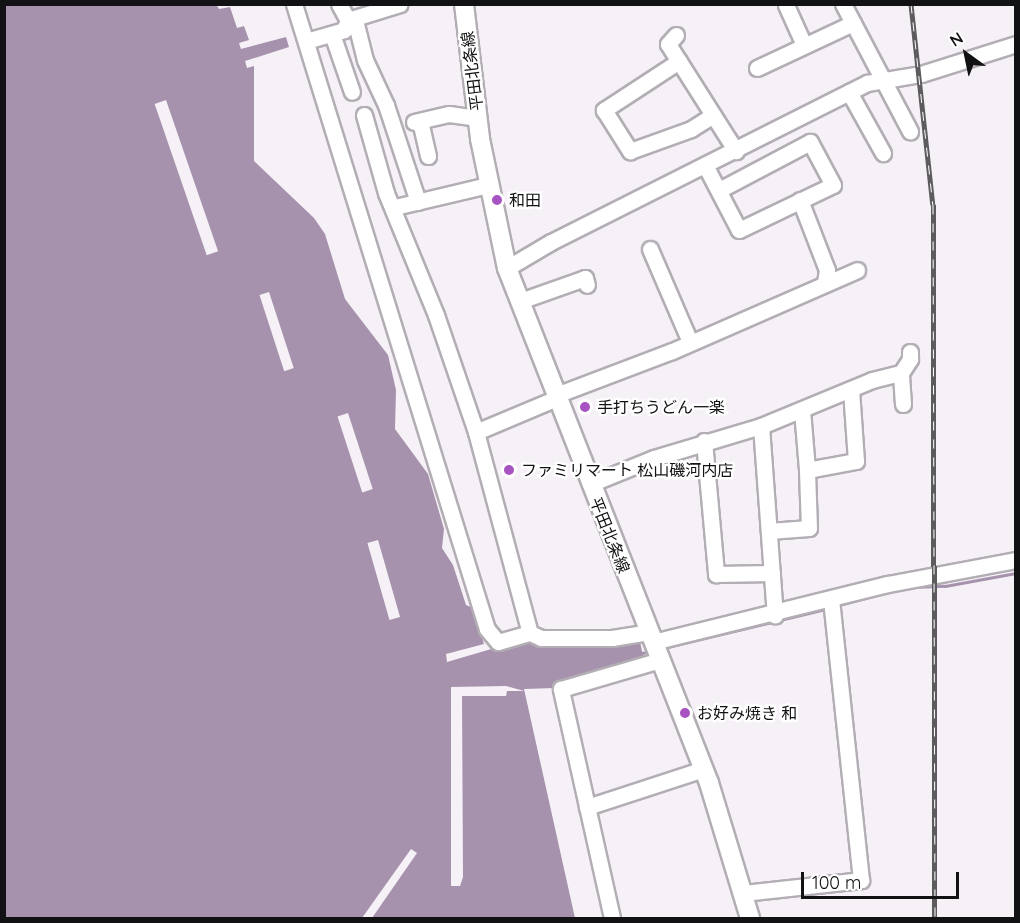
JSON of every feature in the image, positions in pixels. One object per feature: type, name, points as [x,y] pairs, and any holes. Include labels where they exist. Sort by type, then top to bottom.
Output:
[{"type":"main road","name":"平田北条線","points":[[464,4],[477,118],[488,184],[507,268],[703,769],[744,892],[750,918]]},
{"type":"street","points":[[294,4],[490,637],[498,642],[530,633],[541,638],[612,638],[655,646]]},
{"type":"street","points":[[339,4],[351,20],[365,60],[386,105],[418,202]]},
{"type":"street","points":[[306,41],[344,30],[351,20],[400,4]]},
{"type":"street","points":[[843,4],[910,131]]},
{"type":"street","points":[[785,10],[804,45]]},
{"type":"street","points":[[760,63],[853,23]]},
{"type":"street","points":[[333,34],[352,92]]},
{"type":"street","points":[[676,35],[668,44],[722,121],[736,151]]},
{"type":"street","points":[[507,268],[593,220],[706,167],[849,92],[884,79],[921,74],[1016,44]]},
{"type":"street","points":[[679,61],[604,110],[630,151],[722,121]]},
{"type":"street","points":[[849,92],[883,153]]},
{"type":"street","points":[[430,149],[417,122],[449,114],[477,118]]},
{"type":"street","points":[[364,115],[386,193],[395,207],[476,432],[530,633]]},
{"type":"street","points":[[706,167],[739,230],[833,184],[798,118]]},
{"type":"street","points":[[719,190],[810,142]]},
{"type":"street","points":[[395,207],[488,184]]},
{"type":"street","points":[[800,200],[827,270],[825,283]]},
{"type":"street","points":[[650,249],[690,342]]},
{"type":"street","points":[[476,432],[556,396],[690,342],[857,270]]},
{"type":"street","points":[[520,301],[585,278],[587,285]]},
{"type":"street","points":[[903,404],[901,373],[910,359],[910,352]]},
{"type":"street","points":[[590,484],[704,441],[761,426],[851,389],[901,373]]},
{"type":"street","points":[[807,470],[856,461],[851,389]]},
{"type":"street","points":[[769,531],[809,528],[802,410]]},
{"type":"street","points":[[761,426],[775,615]]},
{"type":"street","points":[[704,441],[716,574],[772,573]]},
{"type":"street","points":[[612,918],[561,689],[655,646],[775,615],[831,604],[888,584],[1016,560]]},
{"type":"street","points":[[744,892],[861,880],[831,604]]},
{"type":"street","points":[[587,807],[703,769]]},
{"type":"shaded area","points":[[216,4],[219,9],[230,7],[237,28],[244,26],[249,40],[239,43],[241,49],[286,37],[289,47],[245,61],[247,68],[254,66],[254,161],[314,218],[325,234],[345,299],[388,355],[396,390],[395,429],[428,474],[444,529],[442,548],[453,565],[466,605],[473,608],[484,644],[446,654],[447,662],[529,638],[592,645],[640,642],[644,660],[563,680],[555,688],[524,689],[575,918],[5,918],[5,5]]},
{"type":"pier","points":[[166,100],[218,251],[207,255],[155,104]]},
{"type":"pier","points":[[269,292],[294,368],[284,371],[259,295]]},
{"type":"pier","points":[[348,413],[373,489],[362,492],[338,416]]},
{"type":"pier","points":[[378,540],[400,617],[389,620],[367,543]]},
{"type":"pier","points":[[506,686],[524,691],[507,691],[506,696],[462,696],[463,877],[460,886],[451,886],[451,687]]},
{"type":"pier","points":[[411,849],[417,853],[372,918],[362,918]]},
{"type":"waterway","points":[[911,587],[945,586],[1016,573]]},
{"type":"waterway","points":[[835,606],[887,592]]},
{"type":"waterway","points":[[663,648],[826,609]]},
{"type":"waterway","points":[[642,653],[651,651]]},
{"type":"railway","points":[[911,4],[933,205],[935,918]]},
{"type":"place","name":"和田","points":[[497,200]]},
{"type":"place","name":"手打ちうどん一楽","points":[[585,407]]},
{"type":"place","name":"ファミリマート 松山磯河内店","points":[[509,470]]},
{"type":"place","name":"お好み焼き 和","points":[[685,713]]}]
